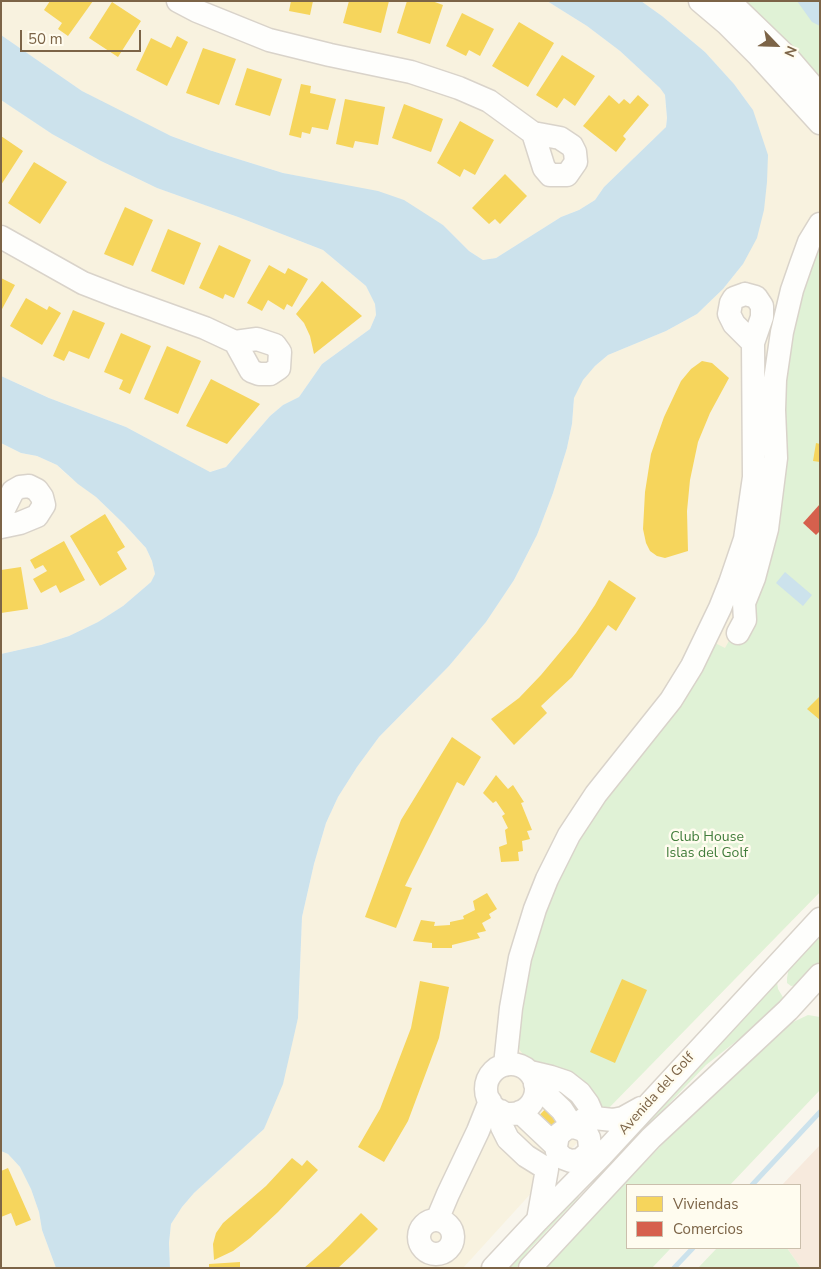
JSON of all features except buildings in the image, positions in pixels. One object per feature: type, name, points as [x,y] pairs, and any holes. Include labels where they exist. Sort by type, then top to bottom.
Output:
[{"type":"street","points":[[178,1],[205,15],[269,40],[411,72],[459,88],[489,101],[533,133]]},
{"type":"street","points":[[700,1],[726,23],[759,56],[820,123]]},
{"type":"street","points":[[729,1],[789,59],[820,94]]},
{"type":"street","points":[[738,632],[746,620],[744,603],[754,578],[766,529],[776,458],[775,380],[782,332],[800,264],[809,242],[820,224]]},
{"type":"street","points":[[1,238],[83,283],[205,328],[235,342]]},
{"type":"street","points":[[505,1065],[511,1008],[520,958],[535,909],[547,879],[569,836],[596,794],[671,700],[688,672],[720,608],[730,583],[744,539],[754,477],[753,343]]},
{"type":"street","points":[[1,515],[12,491],[20,487],[29,486],[37,490],[42,497],[44,505],[36,516],[20,524],[1,527]]},
{"type":"street","name":"Avenida del Golf","points":[[494,1268],[538,1220],[566,1158],[595,1150],[648,1104],[820,920]]},
{"type":"street","name":"Avenida del Golf","points":[[530,1268],[651,1138],[788,1010],[820,975]]},
{"type":"street","points":[[599,1194],[566,1158],[487,1094],[488,1079],[492,1073],[505,1065],[518,1065],[533,1078],[562,1110],[580,1124],[595,1150],[618,1174]]},
{"type":"street","points":[[437,1220],[478,1131],[504,1108],[526,1108],[534,1098],[533,1078]]},
{"type":"street","points":[[566,1158],[558,1135],[562,1130],[580,1124],[623,1118],[648,1104]]},
{"type":"street","points":[[504,1108],[502,1127],[508,1139],[526,1156],[547,1169]]},
{"type":"street","points":[[538,1220],[547,1169],[552,1153],[566,1158]]},
{"type":"shaded area","points":[[1,1],[547,1],[587,26],[620,51],[660,88],[665,95],[666,127],[604,187],[595,200],[579,210],[561,217],[496,258],[483,260],[469,251],[443,225],[345,186],[283,173],[209,150],[171,136],[108,105],[82,91],[1,35]]},
{"type":"shaded area","points":[[641,1],[820,1],[820,892],[616,1100],[463,1268],[170,1268],[169,1243],[171,1224],[182,1207],[194,1193],[264,1129],[298,1018],[302,917],[326,823],[338,797],[379,737],[449,666],[486,622],[514,580],[537,535],[553,493],[567,448],[572,424],[574,398],[582,380],[608,355],[666,331],[697,314],[723,289],[743,264],[753,110],[734,84],[705,52]]},
{"type":"shaded area","points":[[1,100],[52,134],[101,161],[157,188],[323,250],[366,286],[375,304],[376,315],[370,329],[322,364],[299,397],[283,405],[270,416],[226,467],[209,472],[126,427],[49,398],[1,376]]},
{"type":"shaded area","points":[[1,443],[21,453],[37,456],[57,465],[96,497],[146,548],[155,574],[151,582],[123,606],[98,622],[69,636],[41,645],[1,654]]},
{"type":"shaded area","points":[[820,1145],[820,1268],[801,1268],[788,1249],[801,1249],[801,1184],[783,1184]]},
{"type":"shaded area","points":[[1,1151],[8,1154],[20,1167],[31,1189],[39,1212],[42,1230],[56,1268],[1,1268]]},
{"type":"green space","points":[[743,1],[820,1],[820,82]]},
{"type":"green space","name":"Club House Islas del Golf","points":[[820,232],[820,892],[604,1113],[528,1061],[519,1049],[515,1031],[534,935],[571,845],[711,641],[725,648],[750,603],[789,329]]},
{"type":"green space","points":[[820,928],[820,964],[800,985],[791,986],[787,983],[789,967]]},
{"type":"green space","points":[[777,982],[778,989],[784,999],[762,1021],[706,1065],[621,1154],[617,1150]]},
{"type":"green space","points":[[808,1015],[820,1017],[820,1090],[731,1184],[626,1184],[626,1249],[670,1249],[652,1268],[543,1268],[679,1127],[789,1024]]},
{"type":"green space","points":[[576,1194],[579,1197],[529,1250],[516,1268],[508,1268]]},
{"type":"green space","points":[[716,1249],[788,1249],[801,1268],[698,1268]]},
{"type":"water","points":[[547,1],[641,1],[705,52],[734,84],[753,110],[768,155],[764,210],[757,238],[743,264],[723,289],[697,314],[666,331],[608,355],[583,380],[574,398],[572,424],[567,448],[553,493],[537,535],[514,580],[486,622],[449,666],[379,737],[338,797],[326,823],[302,917],[298,1018],[283,1084],[264,1129],[194,1193],[171,1224],[169,1243],[170,1268],[56,1268],[42,1230],[39,1212],[31,1189],[20,1167],[8,1154],[1,1151],[1,654],[41,645],[69,636],[98,622],[123,606],[151,582],[155,574],[146,548],[96,497],[57,465],[37,456],[21,453],[1,443],[1,376],[49,398],[126,427],[210,472],[226,467],[270,416],[283,405],[299,397],[322,364],[370,329],[376,315],[375,304],[366,286],[323,250],[157,188],[101,161],[52,134],[1,100],[1,35],[82,91],[171,136],[283,173],[378,191],[404,200],[443,225],[469,251],[483,260],[496,258],[561,217],[579,210],[595,200],[604,187],[666,127],[665,95],[660,88],[620,51],[587,26]]},
{"type":"water","points":[[797,1],[820,1],[820,26],[812,22]]},
{"type":"water","points":[[785,572],[812,595],[803,606],[776,583]]},
{"type":"waterway","points":[[753,1184],[820,1112]]},
{"type":"waterway","points":[[674,1268],[692,1249]]}]
